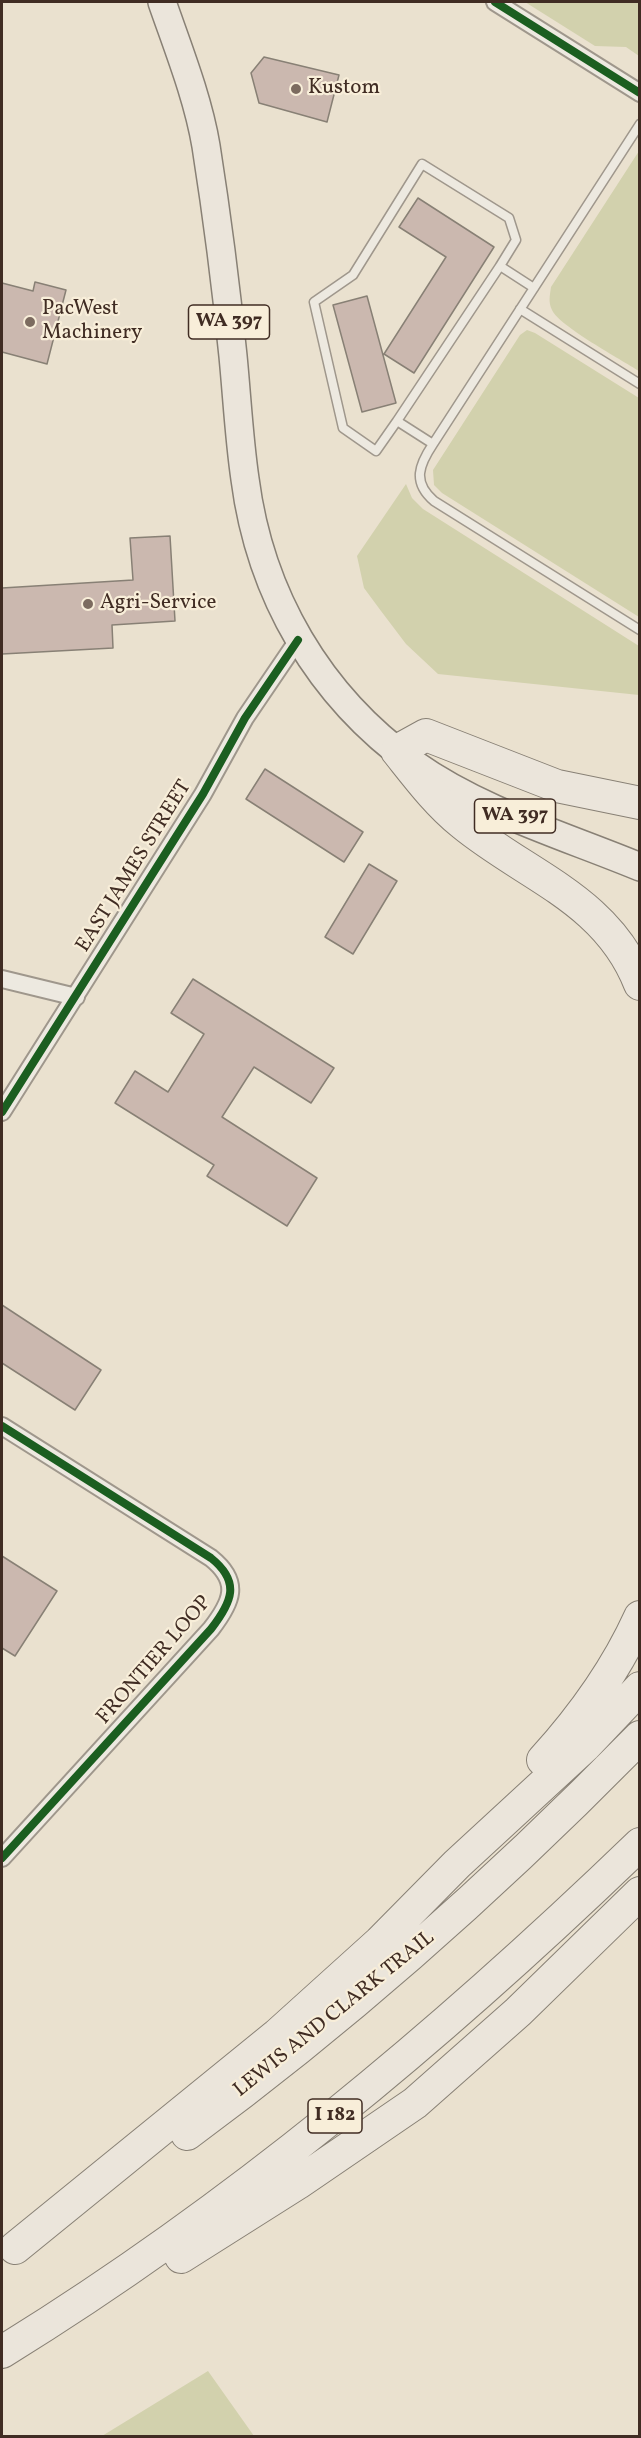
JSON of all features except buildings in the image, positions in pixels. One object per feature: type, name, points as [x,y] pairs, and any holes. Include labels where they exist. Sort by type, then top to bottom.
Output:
[{"type":"highway","points":[[639,803],[557,786],[426,735],[397,751],[460,822],[564,891],[618,940],[632,965],[639,984]]},
{"type":"highway","points":[[456,1864],[517,1788],[576,1722],[614,1666],[639,1617]]},
{"type":"highway","points":[[8,2252],[277,2035],[380,1942],[456,1864],[585,1746],[639,1688]]},
{"type":"highway","name":"LEWIS AND CLARK TRAIL","points":[[8,2252],[170,2146],[251,2087],[324,2028],[457,1915],[565,1813],[639,1737]]},
{"type":"highway","name":"I 182","points":[[5,2350],[132,2267],[321,2127],[465,2007],[639,1844]]},
{"type":"highway","points":[[5,2350],[108,2304],[298,2183],[415,2103],[518,2012],[639,1893]]},
{"type":"highway","points":[[608,1925],[639,1900]]},
{"type":"main road","name":"WA 397","points":[[162,2],[206,142],[232,346],[245,481],[255,531],[270,581],[298,640],[340,698],[397,751],[449,784],[494,807],[639,867]]},
{"type":"street","points":[[495,2],[639,93]]},
{"type":"street","name":"EAST JAMES STREET","points":[[2,1112],[203,794],[245,718],[298,640]]},
{"type":"street","points":[[2,979],[76,997]]},
{"type":"street","name":"FRONTIER LOOP","points":[[2,1425],[211,1558],[227,1573],[231,1589],[228,1606],[211,1629],[2,1858]]},
{"type":"lane","points":[[639,124],[432,444],[418,472],[422,487],[429,497],[639,630]]},
{"type":"lane","points":[[422,164],[509,219],[516,240],[500,266],[376,451],[343,428],[314,302],[353,275],[422,164]]},
{"type":"lane","points":[[500,266],[534,288]]},
{"type":"lane","points":[[520,309],[639,384]]},
{"type":"lane","points":[[397,421],[432,444]]},
{"type":"green space","points":[[525,2],[639,2],[639,56],[626,47],[595,46]]},
{"type":"green space","points":[[639,151],[639,371],[566,325],[552,310],[550,298],[551,287]]},
{"type":"green space","points":[[527,330],[639,398],[639,617],[442,493],[434,485],[433,470],[520,335]]},
{"type":"green space","points":[[406,484],[412,498],[423,509],[639,646],[639,695],[438,674],[406,644],[364,588],[357,556]]},
{"type":"green space","points":[[208,2371],[254,2436],[102,2436]]},
{"type":"cycle path","points":[[495,2],[640,93]]},
{"type":"cycle path","points":[[2,1112],[203,794],[245,718],[298,640]]},
{"type":"cycle path","points":[[2,1426],[211,1558],[227,1575],[230,1584],[228,1601],[211,1629],[2,1858]]},
{"type":"place","name":"Kustom","points":[[296,89]]},
{"type":"place","name":"PacWest Machinery","points":[[30,322]]},
{"type":"place","name":"Agri-Service","points":[[88,604]]}]
